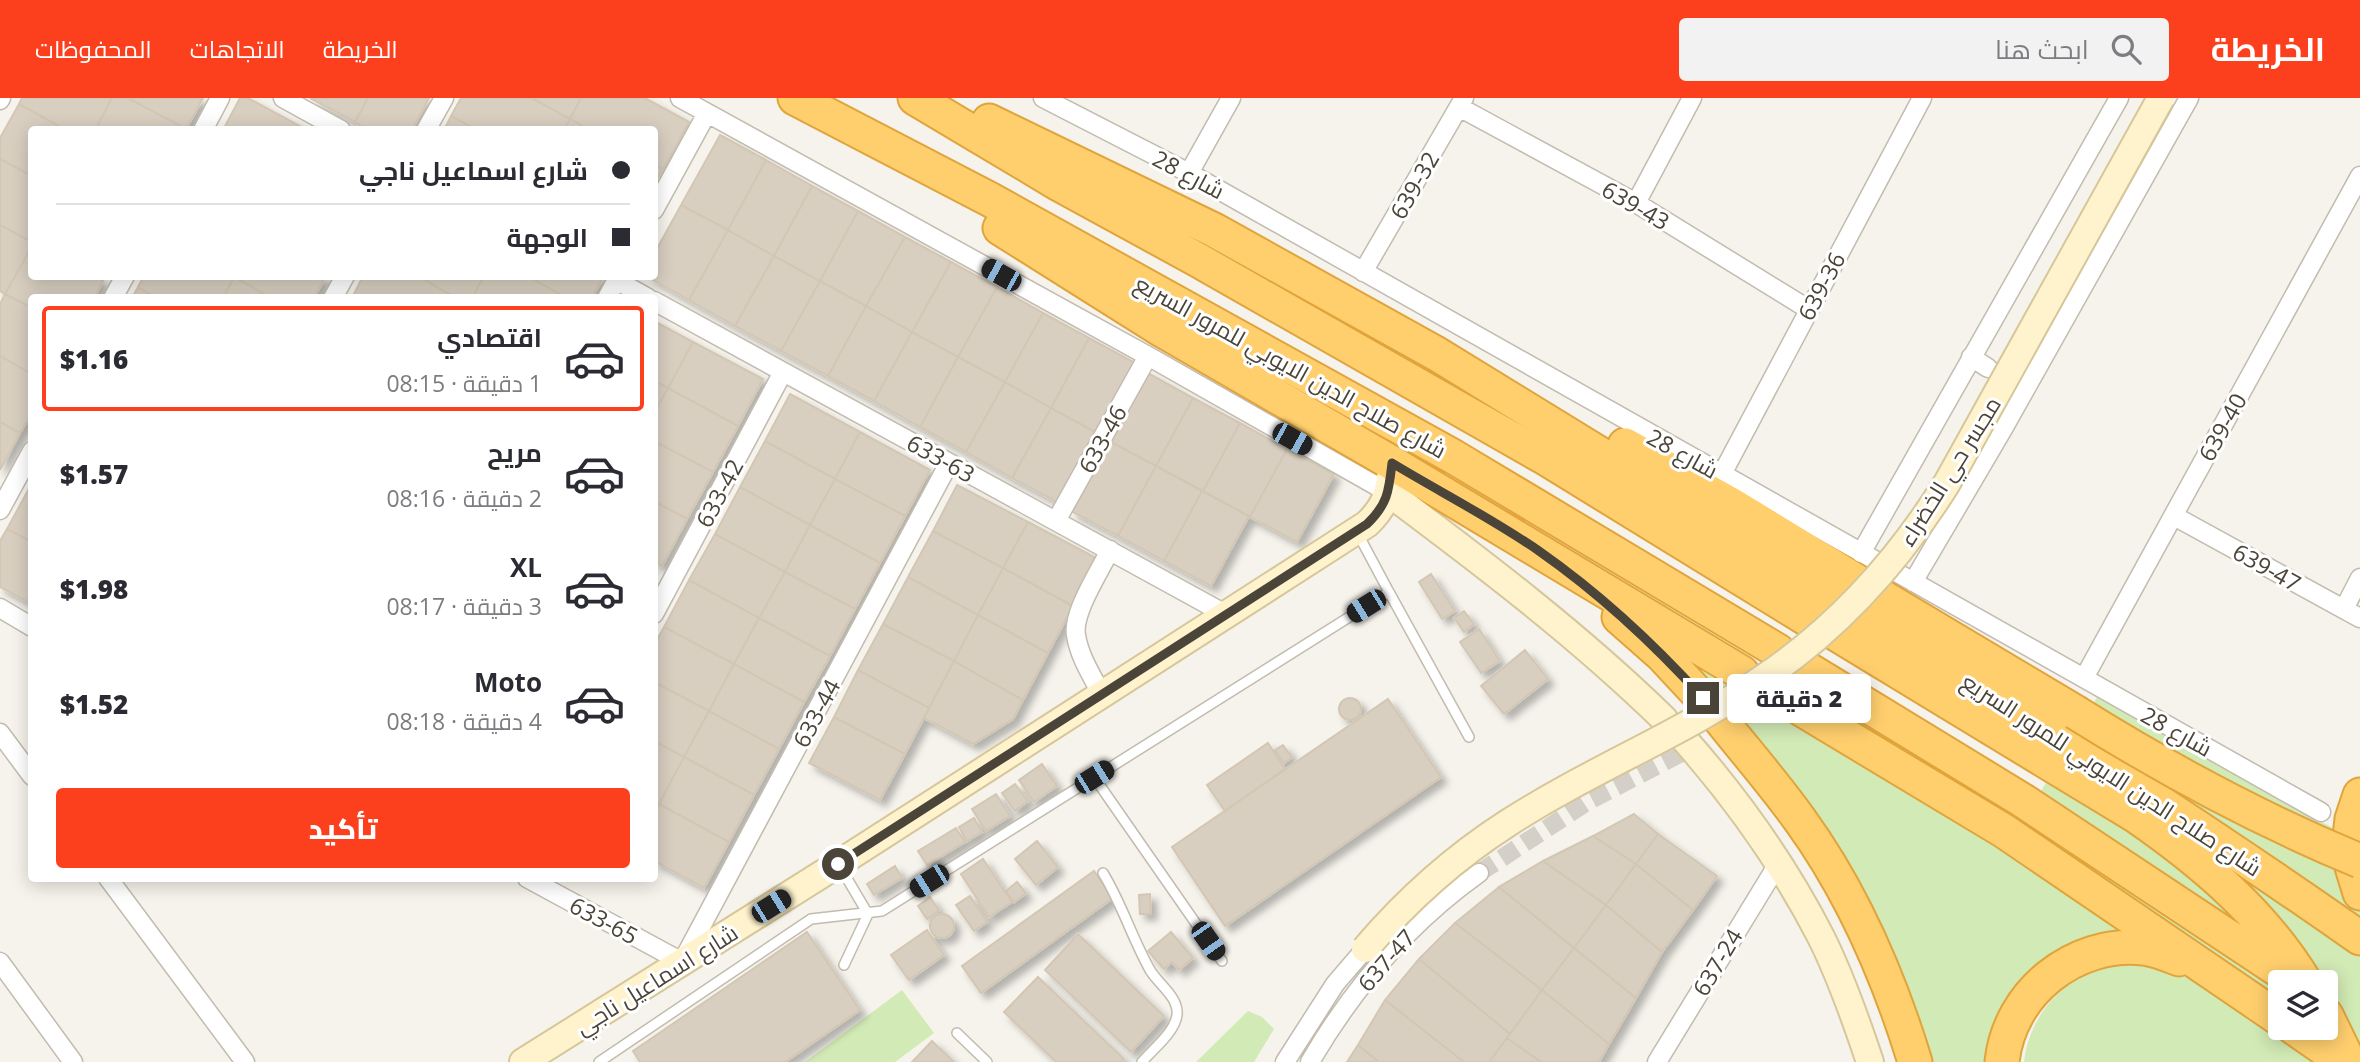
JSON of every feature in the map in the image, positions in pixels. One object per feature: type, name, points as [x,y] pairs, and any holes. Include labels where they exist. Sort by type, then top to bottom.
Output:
[{"type":"highway","name":"شارع صلاح الدين الايوبي للمرور السريع","points":[[795,98],[991,200],[1441,450],[2022,800],[2282,970]]},
{"type":"highway","name":"شارع صلاح الدين الايوبي للمرور السريع","points":[[915,98],[1059,184],[1547,459],[1849,600],[2227,846],[2360,938]]},
{"type":"highway","points":[[937,98],[1070,159],[1214,230],[1437,354],[1591,426],[1717,496],[1849,600],[2060,738],[2136,816],[2203,864],[2258,919],[2289,970]]},
{"type":"highway","points":[[834,120],[1390,478],[1539,551],[2004,831],[2268,1010]]},
{"type":"highway","points":[[1539,551],[1601,600],[1671,664],[1711,709],[1801,821],[1842,887],[1892,991],[1915,1062]]},
{"type":"highway","points":[[2060,738],[2133,749],[2355,867]]},
{"type":"highway","points":[[2355,867],[2352,819],[2360,795]]},
{"type":"highway","points":[[2002,1062],[2006,1040],[2019,1010],[2039,984],[2067,963],[2096,952],[2121,947],[2159,951],[2229,983]]},
{"type":"highway","points":[[2313,1040],[2339,1057],[2343,1019]]},
{"type":"street","points":[[205,126],[220,98]]},
{"type":"street","points":[[284,98],[334,126]]},
{"type":"street","points":[[428,126],[443,98]]},
{"type":"street","points":[[680,98],[1147,356],[1390,478],[1664,719]]},
{"type":"street","name":"شارع 28","points":[[1043,98],[1189,173],[1722,474],[1849,600],[1913,582],[2321,812]]},
{"type":"street","points":[[1189,173],[1231,98]]},
{"type":"street","points":[[1636,203],[1692,98]]},
{"type":"street","name":"639-36","points":[[1722,474],[1922,98]]},
{"type":"street","points":[[1849,600],[1972,357],[2119,98]]},
{"type":"street","name":"مجسر حي الخضراء","points":[[1364,949],[1419,893],[1487,837],[1525,812],[1754,685],[1806,646],[1867,590],[1914,533],[1947,483],[2161,98]]},
{"type":"street","points":[[1913,582],[2019,387],[2189,98]]},
{"type":"street","name":"639-43","points":[[1461,103],[1636,203],[1808,309]]},
{"type":"street","name":"639-32","points":[[1363,271],[1461,103]]},
{"type":"street","points":[[658,203],[707,113]]},
{"type":"street","name":"639-40","points":[[2084,678],[2360,176]]},
{"type":"street","points":[[620,280],[642,294]]},
{"type":"street","name":"633-63","points":[[658,303],[1227,615]]},
{"type":"street","name":"633-46","points":[[1056,521],[1147,356]]},
{"type":"street","points":[[1972,357],[1988,368]]},
{"type":"street","name":"633-42","points":[[658,606],[783,372]]},
{"type":"street","points":[[0,510],[28,458]]},
{"type":"street","name":"633-44","points":[[682,962],[949,463]]},
{"type":"street","name":"شارع اسماعيل ناجي","points":[[523,1062],[838,864],[1356,531],[1379,512],[1390,478]]},
{"type":"street","name":"639-47","points":[[2174,516],[2360,618]]},
{"type":"street","points":[[1102,695],[1086,666],[1075,634],[1079,614],[1110,550]]},
{"type":"street","points":[[2344,609],[2360,578]]},
{"type":"street","points":[[0,608],[28,624]]},
{"type":"street","points":[[0,733],[28,771]]},
{"type":"street","points":[[1684,739],[1736,801],[1820,936],[1838,974],[1870,1062]]},
{"type":"street","name":"637-24","points":[[1657,1062],[1777,864]]},
{"type":"street","name":"637-47","points":[[1310,1062],[1328,1030],[1380,962],[1435,907],[1479,873]]},
{"type":"street","points":[[111,882],[244,1062]]},
{"type":"street","name":"633-65","points":[[534,882],[682,962]]},
{"type":"street","points":[[1285,1062],[1335,984],[1364,949]]},
{"type":"street","points":[[0,962],[73,1062]]},
{"type":"lane","points":[[1356,531],[1469,737]]},
{"type":"lane","points":[[606,1060],[811,919],[882,911],[1389,592]]},
{"type":"lane","points":[[1094,777],[1222,961]]},
{"type":"lane","points":[[838,864],[868,914]]},
{"type":"lane","points":[[1103,873],[1116,895],[1146,962],[1175,1001],[1175,1024],[1146,1061]]},
{"type":"lane","points":[[844,965],[868,914]]},
{"type":"lane","points":[[957,1033],[987,1062]]},
{"type":"green space","points":[[1684,649],[2127,931],[2078,940],[2049,955],[2024,976],[2010,998],[1988,1062],[1927,1062],[1803,801]]},
{"type":"green space","points":[[2097,697],[2360,843],[2360,1062],[2024,1062],[2028,1041],[2048,1004],[2080,977],[2099,969],[2120,964],[2151,965],[2209,988],[2006,850]]},
{"type":"green space","points":[[902,990],[934,1033],[895,1062],[805,1062]]},
{"type":"green space","points":[[1248,1011],[1262,1017],[1274,1029],[1254,1062],[1196,1062]]},
{"type":"building","points":[[22,98],[112,98],[97,126],[59,126],[19,104]]},
{"type":"building","points":[[112,98],[128,98],[180,126],[97,126]]},
{"type":"building","points":[[128,98],[203,98],[188,126],[180,126]]},
{"type":"building","points":[[240,98],[248,98],[300,126],[225,126]]},
{"type":"building","points":[[310,98],[368,98],[355,122]]},
{"type":"building","points":[[368,98],[429,98],[414,126],[361,126],[355,122]]},
{"type":"building","points":[[461,98],[532,98],[570,119],[566,126],[470,126],[451,116]]},
{"type":"building","points":[[532,98],[581,98],[570,119]]},
{"type":"building","points":[[581,98],[645,98],[689,122],[663,169],[658,167],[658,126],[583,126],[570,119]]},
{"type":"building","points":[[19,104],[59,126],[28,126],[28,174],[0,159],[0,138]]},
{"type":"building","points":[[451,116],[470,126],[446,126]]},
{"type":"building","points":[[570,119],[583,126],[566,126]]},
{"type":"building","points":[[720,135],[766,160],[728,230],[681,205]]},
{"type":"building","points":[[0,159],[28,174],[28,240],[0,225]]},
{"type":"building","points":[[766,160],[812,186],[774,256],[728,230]]},
{"type":"building","points":[[812,186],[858,211],[820,281],[774,256]]},
{"type":"building","points":[[681,205],[728,230],[689,300],[653,280],[658,280],[658,247]]},
{"type":"building","points":[[858,211],[905,237],[866,306],[820,281]]},
{"type":"building","points":[[0,225],[28,240],[28,253],[5,294],[0,291]]},
{"type":"building","points":[[728,230],[774,256],[735,326],[689,300]]},
{"type":"building","points":[[905,237],[951,262],[912,332],[866,306]]},
{"type":"building","points":[[28,253],[28,280],[103,281],[96,294],[28,294],[28,306],[5,294]]},
{"type":"building","points":[[774,256],[820,281],[781,351],[735,326]]},
{"type":"building","points":[[951,262],[997,287],[958,357],[912,332]]},
{"type":"building","points":[[142,280],[232,280],[225,294],[149,294],[138,287]]},
{"type":"building","points":[[232,280],[239,280],[264,294],[225,294]]},
{"type":"building","points":[[241,280],[324,280],[316,294],[264,294]]},
{"type":"building","points":[[361,280],[425,280],[449,294],[354,294]]},
{"type":"building","points":[[425,280],[482,280],[474,294],[449,294]]},
{"type":"building","points":[[482,280],[535,280],[559,294],[474,294]]},
{"type":"building","points":[[535,280],[602,280],[594,294],[559,294]]},
{"type":"building","points":[[820,281],[866,306],[828,376],[781,351]]},
{"type":"building","points":[[138,287],[149,294],[134,294]]},
{"type":"building","points":[[997,287],[1043,313],[1005,382],[958,357]]},
{"type":"building","points":[[5,294],[28,306],[28,372],[0,356],[0,304]]},
{"type":"building","points":[[866,306],[912,332],[874,401],[828,376]]},
{"type":"building","points":[[1043,313],[1089,338],[1051,408],[1005,382]]},
{"type":"building","points":[[658,323],[693,342],[668,388],[658,383]]},
{"type":"building","points":[[912,332],[958,357],[920,427],[874,401]]},
{"type":"building","points":[[1089,338],[1135,363],[1097,433],[1051,408]]},
{"type":"building","points":[[693,342],[763,379],[738,426],[668,388]]},
{"type":"building","points":[[0,356],[28,372],[28,419],[20,433],[0,422]]},
{"type":"building","points":[[958,357],[1005,382],[966,452],[920,427]]},
{"type":"building","points":[[1146,372],[1193,398],[1156,466],[1109,441]]},
{"type":"building","points":[[1005,382],[1051,408],[1012,478],[966,452]]},
{"type":"building","points":[[658,383],[668,388],[658,406]]},
{"type":"building","points":[[668,388],[738,426],[713,472],[658,443],[658,406]]},
{"type":"building","points":[[790,394],[860,432],[835,479],[765,441]]},
{"type":"building","points":[[1193,398],[1240,423],[1203,491],[1156,466]]},
{"type":"building","points":[[1051,408],[1097,433],[1059,503],[1012,478]]},
{"type":"building","points":[[0,422],[20,433],[0,470]]},
{"type":"building","points":[[1240,423],[1287,449],[1250,517],[1203,491]]},
{"type":"building","points":[[860,432],[930,470],[905,516],[835,479]]},
{"type":"building","points":[[765,441],[835,479],[810,525],[740,487]]},
{"type":"building","points":[[1109,441],[1156,466],[1118,536],[1071,511]]},
{"type":"building","points":[[658,443],[713,472],[687,519],[658,503]]},
{"type":"building","points":[[1287,449],[1334,474],[1297,542],[1250,517]]},
{"type":"building","points":[[1156,466],[1202,491],[1164,561],[1118,536]]},
{"type":"building","points":[[835,479],[905,516],[880,563],[810,525]]},
{"type":"building","points":[[957,485],[1028,522],[1003,568],[933,531]]},
{"type":"building","points":[[740,487],[810,525],[785,572],[715,534]]},
{"type":"building","points":[[28,490],[28,540],[7,529]]},
{"type":"building","points":[[1202,491],[1249,516],[1211,586],[1164,561]]},
{"type":"building","points":[[658,503],[687,519],[662,566],[658,564]]},
{"type":"building","points":[[1028,522],[1098,559],[1073,606],[1003,568]]},
{"type":"building","points":[[810,525],[880,563],[855,609],[785,572]]},
{"type":"building","points":[[7,529],[28,540],[28,602],[0,587],[0,541]]},
{"type":"building","points":[[933,531],[1003,568],[978,615],[908,577]]},
{"type":"building","points":[[715,534],[785,572],[759,618],[689,580]]},
{"type":"building","points":[[1003,568],[1073,606],[1048,653],[978,615]]},
{"type":"building","points":[[785,572],[855,609],[830,656],[759,618]]},
{"type":"building","points":[[1431,574],[1455,611],[1442,619],[1419,582]]},
{"type":"building","points":[[908,577],[978,615],[954,661],[883,624]]},
{"type":"building","points":[[689,580],[759,618],[734,664],[664,627]]},
{"type":"building","points":[[1464,611],[1474,624],[1464,632],[1454,618]]},
{"type":"building","points":[[978,615],[1048,653],[1023,700],[954,661]]},
{"type":"building","points":[[759,618],[830,656],[804,702],[734,664]]},
{"type":"building","points":[[883,624],[954,661],[929,708],[858,670]]},
{"type":"building","points":[[664,627],[734,664],[709,711],[658,684],[658,638]]},
{"type":"building","points":[[1479,629],[1500,661],[1481,673],[1460,642]]},
{"type":"building","points":[[1525,650],[1548,679],[1504,714],[1481,686]]},
{"type":"building","points":[[954,661],[1023,700],[1013,719],[973,744],[924,718]]},
{"type":"building","points":[[734,664],[804,702],[779,749],[709,711]]},
{"type":"building","points":[[858,670],[929,708],[905,754],[834,717]]},
{"type":"building","points":[[658,684],[709,711],[684,757],[658,743]]},
{"type":"building","points":[[1350,698],[1358,701],[1361,709],[1358,717],[1350,720],[1342,717],[1339,709],[1342,701]]},
{"type":"building","points":[[1388,699],[1441,777],[1225,926],[1172,847]]},
{"type":"building","points":[[709,711],[779,749],[754,795],[684,757]]},
{"type":"building","points":[[834,717],[905,754],[880,800],[809,763]]},
{"type":"building","points":[[658,743],[684,757],[658,804]]},
{"type":"building","points":[[1268,743],[1285,769],[1225,811],[1207,785]]},
{"type":"building","points":[[1283,745],[1292,757],[1284,763],[1275,750]]},
{"type":"building","points":[[684,757],[754,795],[729,842],[659,804]]},
{"type":"building","points":[[1042,764],[1057,786],[1034,802],[1019,780]]},
{"type":"building","points":[[1015,784],[1028,801],[1015,811],[1002,793]]},
{"type":"building","points":[[996,794],[1010,816],[986,831],[972,809]]},
{"type":"building","points":[[658,806],[729,842],[704,888],[658,863]]},
{"type":"building","points":[[1634,814],[1658,834],[1636,864],[1593,836]]},
{"type":"building","points":[[974,818],[982,832],[967,841],[959,827]]},
{"type":"building","points":[[956,828],[965,842],[927,865],[918,851]]},
{"type":"building","points":[[1658,834],[1717,876],[1693,910],[1636,864]]},
{"type":"building","points":[[1593,836],[1636,864],[1606,905],[1543,861]]},
{"type":"building","points":[[1037,841],[1058,867],[1036,885],[1015,859]]},
{"type":"building","points":[[983,859],[1012,902],[989,917],[961,874]]},
{"type":"building","points":[[1543,861],[1606,905],[1574,948],[1499,887]]},
{"type":"building","points":[[1636,864],[1693,910],[1662,952],[1606,905]]},
{"type":"building","points":[[895,866],[902,878],[874,895],[867,884]]},
{"type":"building","points":[[1094,871],[1113,898],[981,993],[962,966]]},
{"type":"building","points":[[1017,882],[1026,893],[1014,902],[1006,891]]},
{"type":"building","points":[[1499,887],[1574,948],[1542,990],[1455,923]]},
{"type":"building","points":[[1150,894],[1151,914],[1140,914],[1139,895]]},
{"type":"building","points":[[970,896],[987,922],[974,931],[956,905]]},
{"type":"building","points":[[930,897],[939,910],[927,919],[918,906]]},
{"type":"building","points":[[1606,905],[1662,952],[1636,998],[1574,948]]},
{"type":"building","points":[[942,914],[953,921],[954,926],[947,937],[942,938],[931,931],[930,926],[937,915]]},
{"type":"building","points":[[1455,923],[1542,990],[1510,1034],[1419,959]]},
{"type":"building","points":[[927,930],[944,955],[909,980],[891,955]]},
{"type":"building","points":[[807,932],[860,1010],[785,1062],[640,1062],[633,1051]]},
{"type":"building","points":[[1171,932],[1193,958],[1179,970],[1172,962],[1164,969],[1148,951]]},
{"type":"building","points":[[1078,934],[1164,1016],[1131,1052],[1045,970]]},
{"type":"building","points":[[1574,948],[1636,998],[1609,1044],[1542,990]]},
{"type":"building","points":[[1419,959],[1510,1034],[1489,1062],[1464,1062],[1385,1000]]},
{"type":"building","points":[[1038,977],[1124,1059],[1121,1062],[1056,1062],[1004,1012]]},
{"type":"building","points":[[1542,990],[1609,1044],[1599,1062],[1541,1062],[1507,1038]]},
{"type":"building","points":[[1385,1000],[1464,1062],[1379,1062],[1358,1045]]},
{"type":"building","points":[[1507,1038],[1541,1062],[1489,1062]]},
{"type":"building","points":[[932,1041],[954,1062],[912,1062]]},
{"type":"building","points":[[1358,1045],[1379,1062],[1347,1062]]},
{"type":"tunnel","points":[[1479,873],[1587,802],[1691,748]]},
{"type":"route","points":[[838,864],[1367,524],[1379,512],[1389,493],[1392,463],[1539,551],[1601,600],[1661,654],[1703,698]]}]
